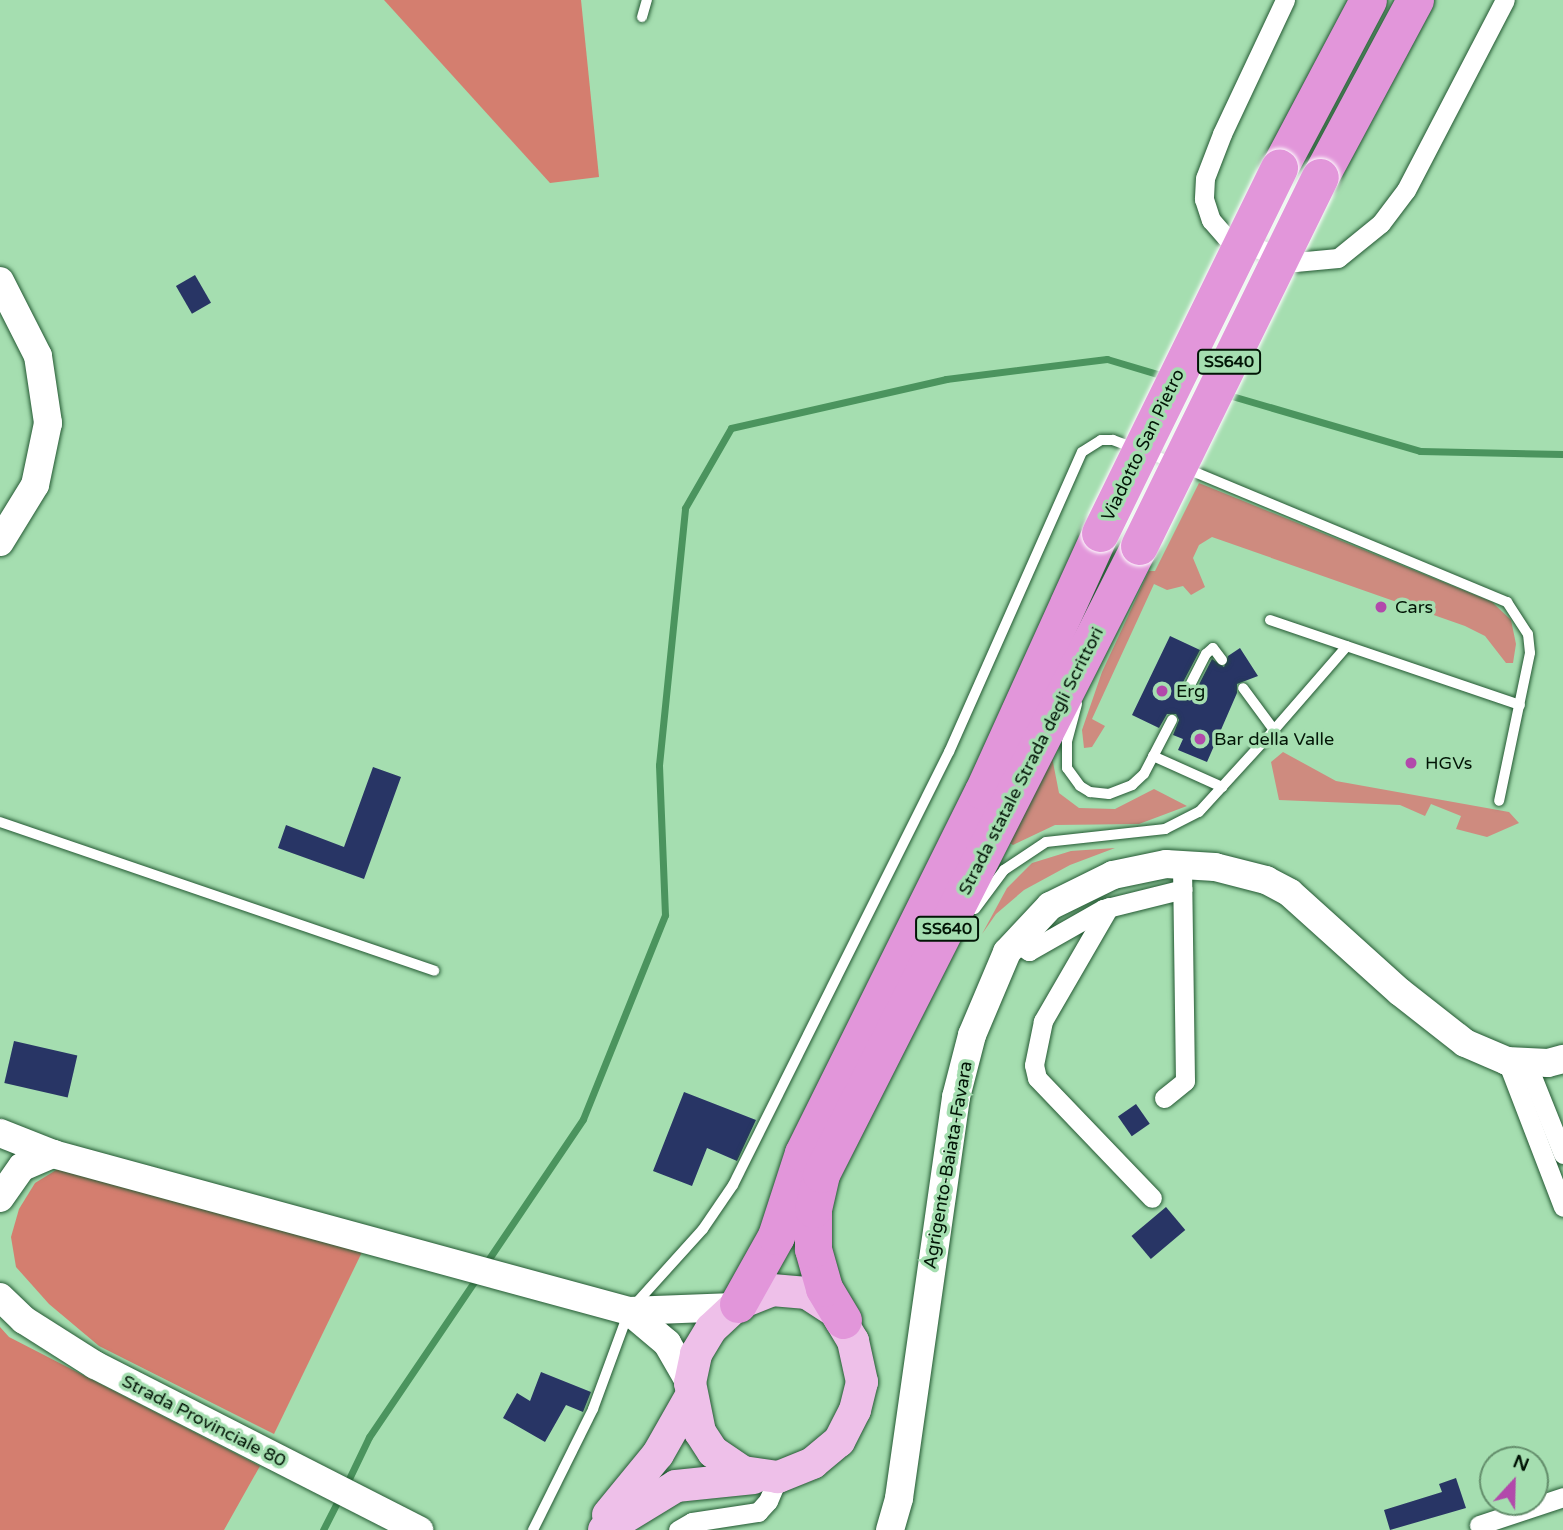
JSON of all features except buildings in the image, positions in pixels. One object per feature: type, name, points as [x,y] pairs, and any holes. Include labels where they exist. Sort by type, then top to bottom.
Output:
[{"type":"highway","name":"Viadotto San Pietro","points":[[1100,533],[1279,169],[1368,0]]},
{"type":"highway","name":"SS640","points":[[1139,546],[1320,177],[1415,0]]},
{"type":"highway","name":"Strada statale Strada degli Scrittori","points":[[736,1306],[776,1236],[803,1153],[983,791],[1100,533]]},
{"type":"highway","name":"Strada statale Strada degli Scrittori","points":[[843,1320],[824,1288],[813,1249],[813,1209],[821,1174],[1139,546]]},
{"type":"main road","points":[[598,1530],[652,1462],[690,1390],[703,1340],[736,1306],[772,1290],[796,1290],[817,1297],[843,1320],[861,1370],[855,1410],[827,1453],[772,1477],[676,1486],[604,1530]]},
{"type":"main road","points":[[690,1390],[700,1432],[713,1452],[732,1467],[772,1477]]},
{"type":"street","points":[[1285,0],[1222,134],[1205,178],[1203,199],[1210,220],[1226,237],[1295,262],[1338,258],[1381,223],[1406,190],[1505,0]]},
{"type":"street","points":[[0,281],[38,356],[48,407],[47,440],[36,485],[24,511],[0,542]]},
{"type":"street","name":"Agrigento-Baiata-Favara","points":[[890,1530],[901,1485],[956,1097],[972,1035],[1014,941],[1050,906],[1097,881],[1149,866],[1183,877],[1241,873],[1279,886],[1444,1028],[1487,1056],[1517,1063],[1563,1059]]},
{"type":"street","points":[[1014,941],[1029,951],[1109,907],[1183,877],[1185,1081],[1164,1098]]},
{"type":"street","points":[[1109,907],[1043,1021],[1034,1065],[1037,1077],[1152,1198]]},
{"type":"street","points":[[1517,1063],[1563,1154]]},
{"type":"street","points":[[1517,1063],[1563,1207]]},
{"type":"street","points":[[0,1133],[53,1154],[629,1311],[736,1306]]},
{"type":"street","points":[[0,1198],[11,1170],[53,1154]]},
{"type":"street","name":"Strada Provinciale 80","points":[[0,1297],[24,1320],[95,1366],[419,1530]]},
{"type":"street","points":[[629,1311],[667,1343],[690,1390]]},
{"type":"street","points":[[678,1530],[692,1522],[758,1512],[768,1501],[772,1477]]},
{"type":"street","points":[[1479,1525],[1563,1497]]},
{"type":"lane","points":[[642,17],[647,0]]},
{"type":"lane","points":[[533,1530],[593,1409],[629,1311],[702,1229],[733,1185],[937,776],[1077,462],[1091,445],[1101,440],[1124,443],[1507,602],[1528,634],[1530,653],[1499,801]]},
{"type":"lane","points":[[1086,678],[1139,546]]},
{"type":"lane","points":[[1269,620],[1520,705]]},
{"type":"lane","points":[[969,919],[988,888],[1022,854],[1074,836],[1164,829],[1199,812],[1347,646]]},
{"type":"lane","points":[[1186,693],[1206,654],[1213,648],[1222,660]]},
{"type":"lane","points":[[1242,688],[1274,730]]},
{"type":"lane","points":[[1082,691],[1066,757],[1080,786],[1100,793],[1118,792],[1144,774],[1172,720]]},
{"type":"lane","points":[[1153,756],[1222,787]]},
{"type":"lane","points":[[0,822],[434,971]]},
{"type":"lane","points":[[821,1174],[851,1144]]},
{"type":"shaded area","points":[[384,0],[581,0],[599,177],[550,183]]},
{"type":"shaded area","points":[[1199,483],[1492,602],[1511,620],[1516,644],[1513,663],[1506,663],[1485,636],[1465,626],[1212,537],[1199,545],[1193,558],[1205,587],[1191,595],[1183,586],[1167,590],[1154,584],[1092,719],[1105,726],[1092,747],[1084,748],[1082,730],[1102,672],[1149,571],[1155,571]]},
{"type":"shaded area","points":[[1283,752],[1336,781],[1509,812],[1519,823],[1487,837],[1456,829],[1461,816],[1431,804],[1425,816],[1400,805],[1279,800],[1271,762]]},
{"type":"shaded area","points":[[1052,757],[1059,793],[1079,808],[1115,809],[1154,789],[1187,806],[1139,824],[1055,825],[1013,845],[1004,840]]},
{"type":"shaded area","points":[[1115,848],[1070,865],[1024,890],[996,914],[982,934],[1007,888],[1032,863],[1071,851]]},
{"type":"shaded area","points":[[61,1167],[364,1248],[274,1434],[99,1346],[49,1304],[16,1267],[11,1237],[19,1209],[35,1183]]},
{"type":"shaded area","points":[[0,1327],[9,1337],[260,1466],[224,1530],[0,1530]]},
{"type":"waterway","points":[[484,1266],[583,1119],[665,915],[659,765],[685,508],[731,428],[946,379],[1107,359],[1164,376]]},
{"type":"waterway","points":[[1225,394],[1420,451],[1563,454]]},
{"type":"waterway","points":[[346,1485],[369,1437],[478,1276]]},
{"type":"waterway","points":[[323,1530],[341,1495]]},
{"type":"place","name":"Cars","points":[[1381,607]]},
{"type":"place","name":"Erg","points":[[1162,691]]},
{"type":"place","name":"Bar della Valle","points":[[1200,739]]},
{"type":"place","name":"HGVs","points":[[1411,763]]}]
